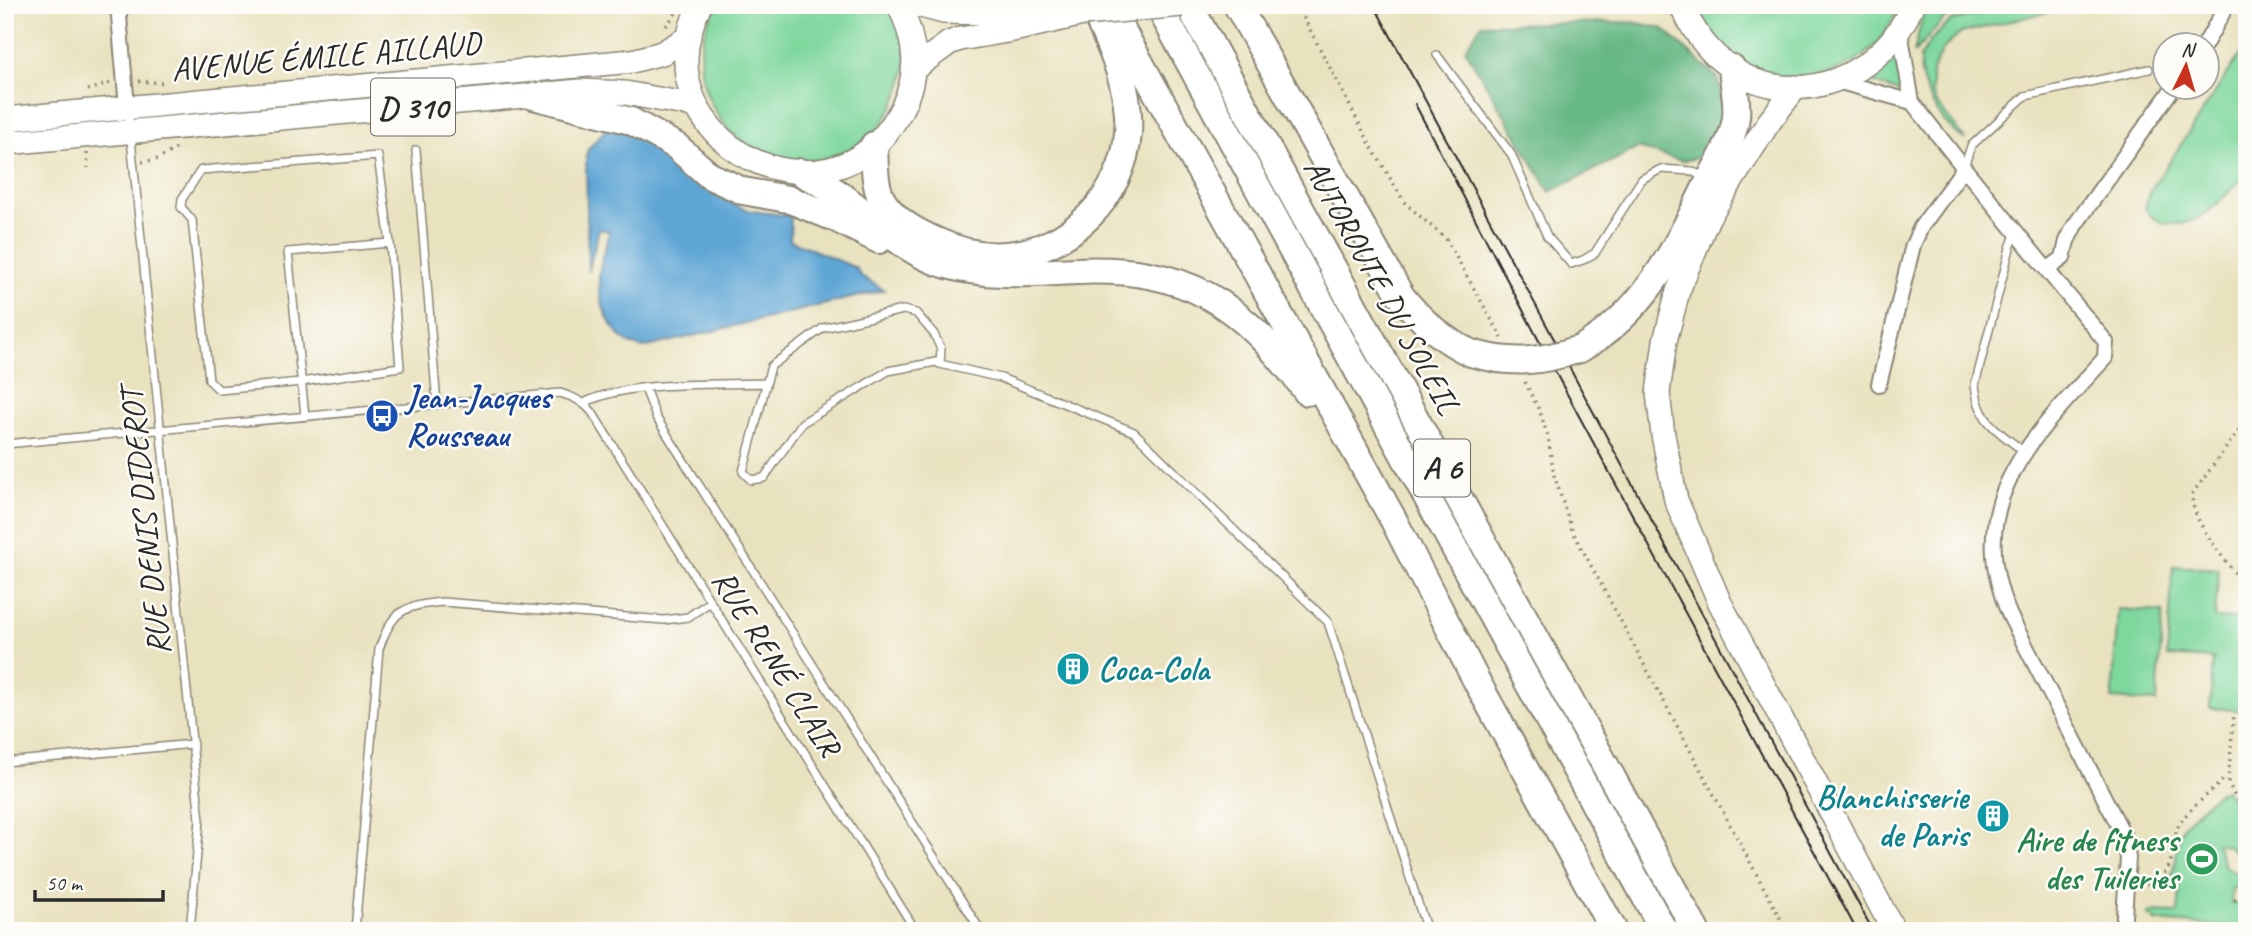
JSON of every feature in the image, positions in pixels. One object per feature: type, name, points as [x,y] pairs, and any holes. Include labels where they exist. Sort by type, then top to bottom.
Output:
[{"type":"highway","points":[[1108,5],[1386,507],[1476,680],[1614,931]]},
{"type":"highway","name":"AUTOROUTE DU SOLEIL","points":[[1158,5],[1664,931]]},
{"type":"highway","name":"AUTOROUTE DU SOLEIL","points":[[1189,5],[1696,931]]},
{"type":"highway","points":[[1237,5],[1401,296],[1430,329],[1449,344],[1495,360],[1529,362],[1580,349],[1602,336],[1637,304],[1686,228],[1729,146],[1737,115],[1731,68]]},
{"type":"highway","points":[[874,145],[875,173],[881,198],[907,226],[923,235],[956,250],[990,255],[1026,252],[1059,239],[1085,221],[1106,196],[1121,166],[1128,134],[1124,80],[1088,10]]},
{"type":"highway","points":[[533,96],[631,121],[676,146],[710,176],[743,191],[788,199],[835,218],[888,245],[930,259],[963,269],[1007,274],[1099,270],[1138,273],[1181,283],[1230,308],[1270,345],[1332,428],[1476,680]]},
{"type":"highway","points":[[800,172],[831,188],[885,232],[930,259]]},
{"type":"main road","points":[[700,5],[689,37],[687,70],[696,106],[726,144],[746,159],[783,171],[800,172],[834,167],[851,160],[874,145],[894,124],[909,95],[915,68],[908,24],[900,5]]},
{"type":"main road","points":[[917,5],[944,12],[967,14],[1182,5]]},
{"type":"main road","points":[[1682,5],[1699,37],[1731,68],[1767,83],[1796,87],[1837,81],[1869,63],[1900,31],[1912,5]]},
{"type":"main road","points":[[915,68],[960,38],[1013,30],[1088,10]]},
{"type":"main road","name":"AVENUE ÉMILE AILLAUD","points":[[5,120],[632,61],[662,53],[689,37]]},
{"type":"main road","points":[[1796,87],[1769,122],[1708,218],[1678,290],[1665,341],[1658,393],[1662,435],[1676,500],[1720,603],[1894,931]]},
{"type":"main road","name":"AVENUE ÉMILE AILLAUD","points":[[5,143],[580,92],[625,93],[696,106]]},
{"type":"street","points":[[118,5],[127,107]]},
{"type":"street","points":[[2212,32],[2227,5]]},
{"type":"street","points":[[1900,31],[1913,102],[2106,341],[2105,358],[2036,433],[2013,468],[2000,500],[1993,548],[2001,596],[2010,616],[2123,834],[2128,858],[2123,927]]},
{"type":"street","points":[[1837,81],[1913,102]]},
{"type":"street","points":[[2047,270],[2063,258],[2075,225],[2162,102]]},
{"type":"street","points":[[1879,384],[1913,245],[1921,227],[1964,168]]},
{"type":"lane","points":[[1437,55],[1511,154],[1547,236],[1571,264],[1595,253],[1642,179],[1661,169],[1690,171],[1710,179]]},
{"type":"lane","points":[[1964,168],[1971,146],[2025,96],[2149,69]]},
{"type":"lane","name":"RUE DENIS DIDEROT","points":[[127,107],[200,820],[190,931]]},
{"type":"lane","points":[[416,150],[437,404]]},
{"type":"lane","points":[[378,156],[390,243],[400,367],[301,382],[219,390],[209,380],[192,220],[181,207],[182,199],[201,170],[378,156]]},
{"type":"lane","points":[[2016,232],[1975,385],[1977,405],[1986,421],[2024,452]]},
{"type":"lane","points":[[305,416],[288,252],[390,243]]},
{"type":"lane","points":[[940,363],[941,349],[934,334],[916,313],[904,310],[822,328],[771,366],[743,472],[751,480],[764,478],[802,423],[888,371],[936,362],[940,363],[1001,378],[1134,432],[1328,622],[1427,931]]},
{"type":"lane","points":[[5,444],[560,393],[584,403],[601,394],[645,388],[766,383]]},
{"type":"lane","points":[[645,388],[656,417],[981,931]]},
{"type":"lane","name":"RUE RENÉ CLAIR","points":[[584,403],[916,931]]},
{"type":"lane","points":[[355,931],[379,649],[387,626],[397,613],[418,604],[443,602],[664,620],[688,617],[710,602]]},
{"type":"lane","points":[[5,762],[194,744]]},
{"type":"path","points":[[1297,5],[1371,146],[1405,203],[1446,239],[1506,345]]},
{"type":"path","points":[[1522,376],[1540,412],[1548,437],[1554,475],[1572,530],[1787,931]]},
{"type":"path","points":[[2247,419],[2191,496],[2194,512],[2210,539],[2247,588]]},
{"type":"path","points":[[2234,713],[2228,782],[2238,801]]},
{"type":"path","points":[[2146,884],[2160,880],[2169,870],[2181,822],[2223,780],[2228,782]]},
{"type":"path","points":[[2234,900],[2247,901]]},
{"type":"path","points":[[2123,927],[2224,931]]},
{"type":"green space","points":[[716,5],[890,5],[904,40],[906,65],[897,97],[881,124],[859,144],[833,156],[805,161],[777,158],[750,147],[728,128],[710,101],[702,77],[703,41]]},
{"type":"green space","points":[[1692,5],[1900,5],[1884,34],[1862,57],[1829,72],[1790,77],[1771,75],[1736,61],[1714,40]]},
{"type":"green space","points":[[1929,5],[1992,5],[1944,19],[1914,53],[1922,18]]},
{"type":"green space","points":[[2017,5],[2077,5],[1961,33],[1944,48],[1932,71],[1932,92],[1936,103],[1966,140],[1948,125],[1933,104],[1923,80],[1920,57],[1931,40],[1951,21]]},
{"type":"green space","points":[[1632,22],[1662,28],[1718,78],[1725,118],[1706,156],[1682,161],[1638,148],[1550,192],[1465,49],[1482,24]]},
{"type":"green space","points":[[2247,44],[2247,173],[2215,206],[2196,219],[2171,224],[2156,219],[2145,208],[2149,193],[2209,102],[2220,102],[2220,85]]},
{"type":"green space","points":[[1898,58],[1904,92],[1902,93],[1871,82],[1873,77]]},
{"type":"green space","points":[[2173,566],[2219,569],[2215,618],[2247,620],[2247,711],[2210,708],[2213,659],[2167,656]]},
{"type":"green space","points":[[2118,609],[2163,612],[2157,702],[2112,699]]},
{"type":"green space","points":[[2226,790],[2234,803],[2247,793],[2247,862],[2228,846],[2216,843],[2224,866],[2239,875],[2239,888],[2232,888],[2231,903],[2247,904],[2247,928],[2155,921],[2154,917],[2148,916],[2149,912],[2178,913],[2180,890],[2154,887],[2170,877],[2174,870],[2177,845],[2183,827],[2200,808],[2219,792]]},
{"type":"water","points":[[607,128],[624,131],[669,154],[687,173],[717,196],[740,207],[791,216],[790,240],[856,268],[860,275],[884,290],[643,348],[633,345],[616,331],[601,300],[599,273],[609,231],[599,229],[588,272],[586,156],[588,149]]},
{"type":"tram line","points":[[1374,5],[1873,931]]},
{"type":"tram line","points":[[1415,104],[1559,379],[1857,931]]},
{"type":"place","name":"Jean-Jacques Rousseau","points":[[382,416]]},
{"type":"place","name":"Coca-Cola","points":[[1073,669]]},
{"type":"place","name":"Blanchisserie de Paris","points":[[1993,816]]},
{"type":"place","name":"Aire de fitness des Tuileries","points":[[2202,859]]}]
